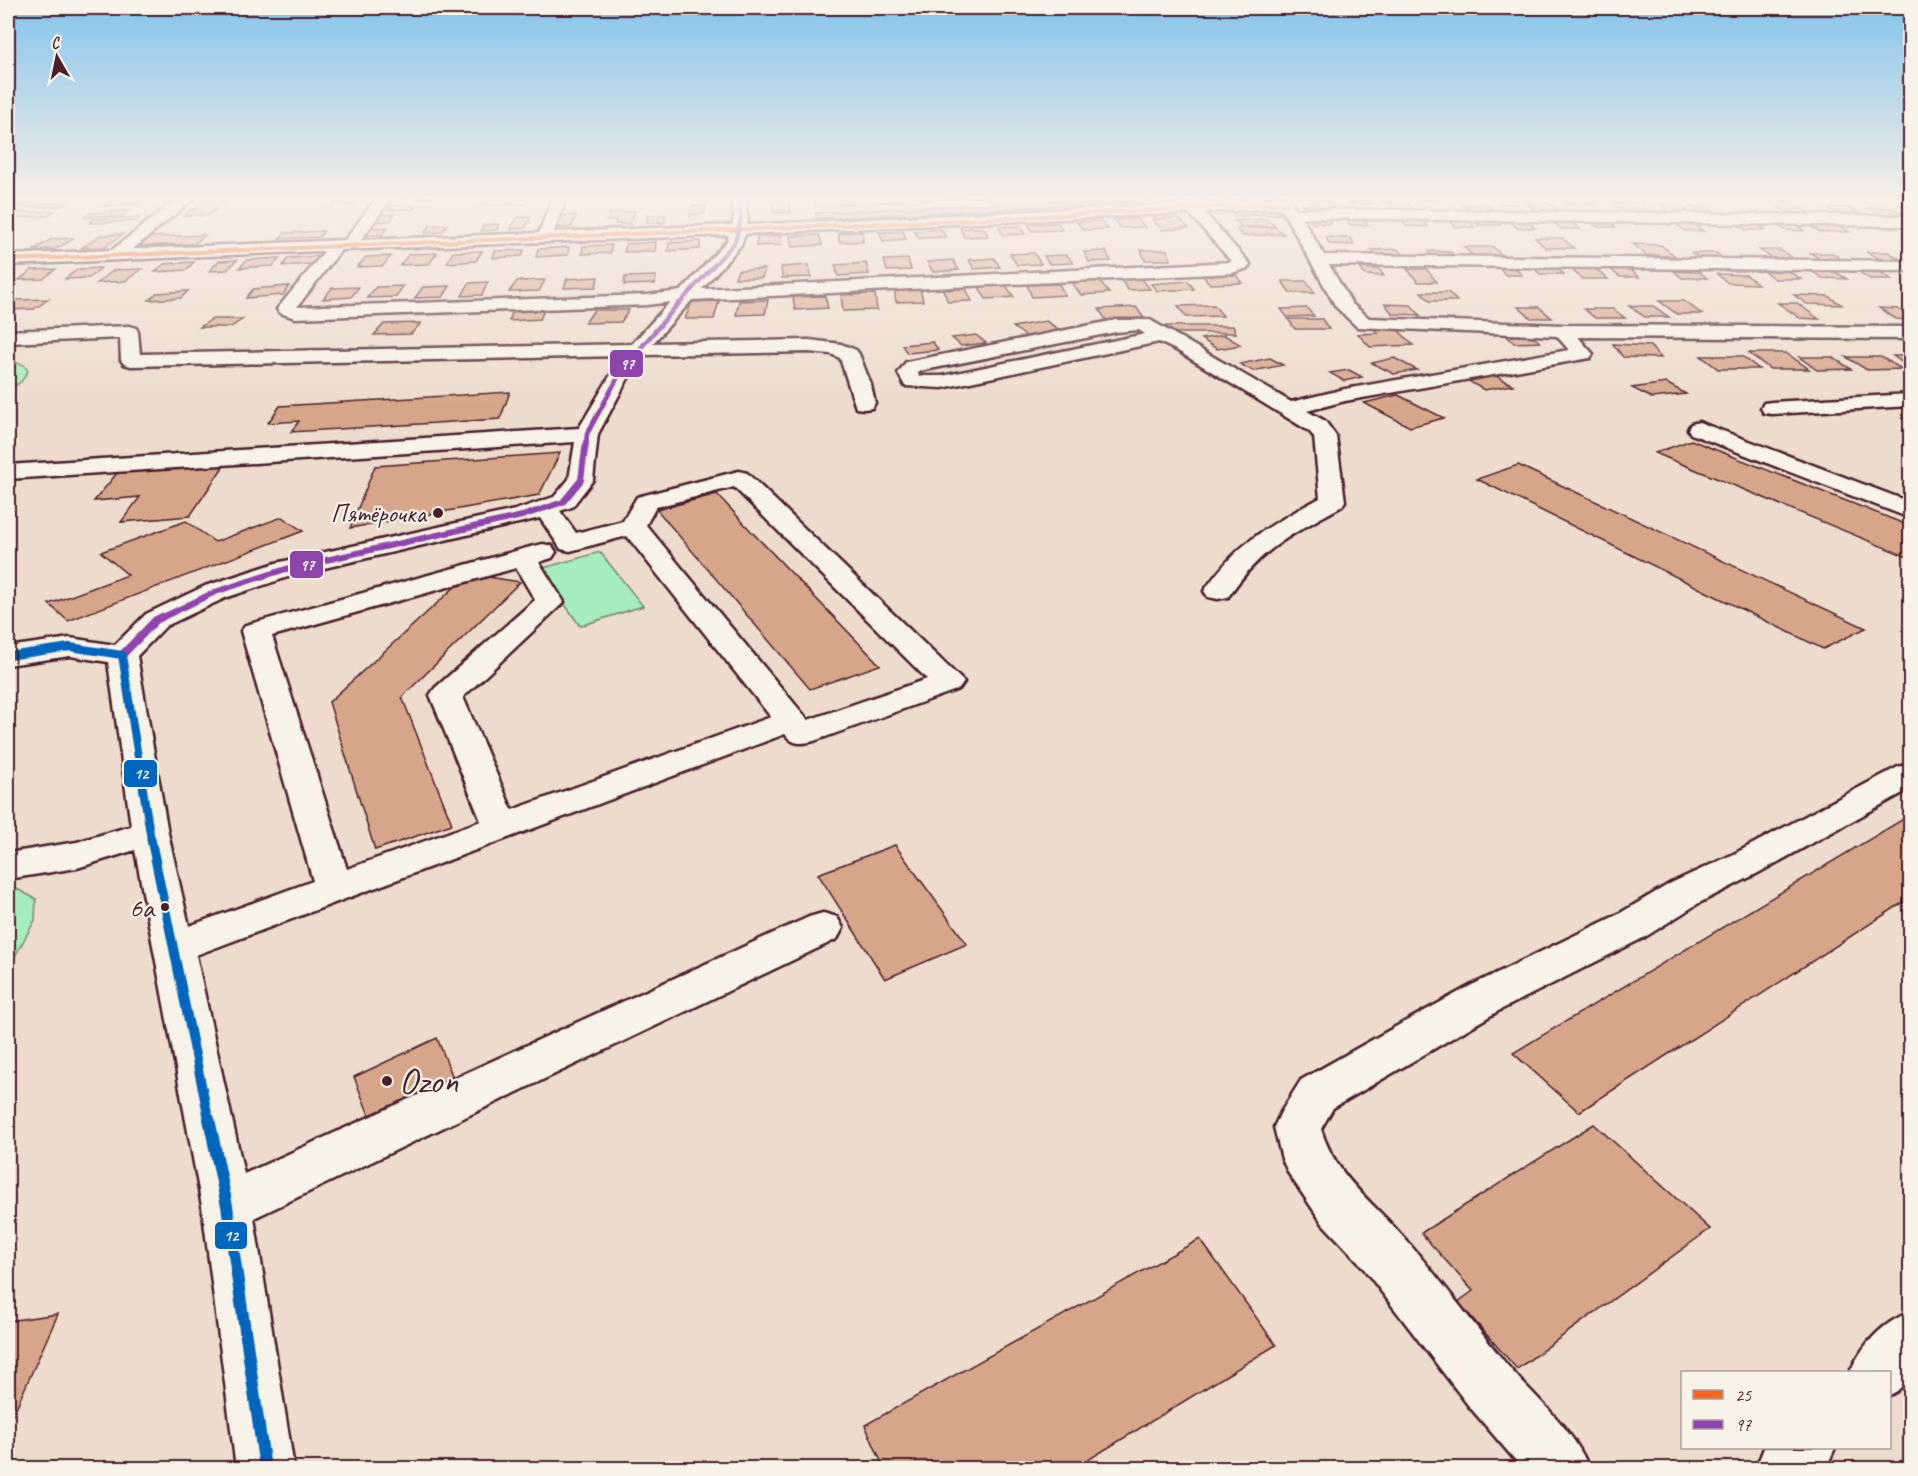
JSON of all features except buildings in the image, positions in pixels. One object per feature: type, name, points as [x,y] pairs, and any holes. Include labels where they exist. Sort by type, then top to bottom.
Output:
[{"type":"street","points":[[323,265],[286,309],[295,313],[306,313],[647,300],[688,295],[1232,268],[1240,265]]},
{"type":"street","points":[[122,655],[156,620],[215,592],[298,566],[522,516],[562,502],[581,480],[587,434],[622,370],[636,351],[715,265]]},
{"type":"street","points":[[1322,265],[1345,307],[1364,323],[1562,331],[1911,333]]},
{"type":"street","points":[[1800,265],[1911,266]]},
{"type":"street","points":[[1287,409],[1345,395],[1583,354],[1562,331]]},
{"type":"street","points":[[8,337],[129,332],[131,360],[809,346],[834,348],[849,354],[862,394],[896,384],[960,379],[1161,336],[1185,347],[1317,426],[1325,436],[1333,501],[1246,553],[1230,570],[1218,591]]},
{"type":"street","points":[[1772,408],[1911,400]]},
{"type":"street","points":[[1699,429],[1911,511]]},
{"type":"street","points":[[8,472],[587,434]]},
{"type":"street","points":[[334,888],[256,631],[633,526],[646,502],[739,478],[948,682],[802,734],[633,526]]},
{"type":"street","points":[[545,508],[570,543]]},
{"type":"street","points":[[501,827],[446,695],[550,602],[523,558]]},
{"type":"street","points":[[8,656],[70,647],[122,655]]},
{"type":"street","points":[[122,655],[150,833],[227,1206],[265,1468]]},
{"type":"street","points":[[174,947],[790,721]]},
{"type":"street","points":[[1560,1468],[1488,1385],[1376,1244],[1340,1208],[1306,1159],[1297,1127],[1317,1094],[1403,1044],[1485,998],[1631,926],[1685,893],[1745,864],[1911,775]]},
{"type":"street","points":[[8,866],[76,855],[150,833]]},
{"type":"street","points":[[227,1206],[823,928]]},
{"type":"street","points":[[1879,1371],[1911,1339]]},
{"type":"street","points":[[1785,1468],[1805,1449]]},
{"type":"green space","points":[[8,360],[24,365],[28,371],[21,382],[8,390]]},
{"type":"green space","points":[[600,552],[643,606],[580,626],[540,569]]},
{"type":"green space","points":[[8,889],[17,889],[36,899],[35,920],[8,969]]},
{"type":"transit line","name":"97","points":[[122,655],[156,620],[215,592],[286,569],[522,516],[563,502],[581,480],[587,434],[622,370],[636,351],[714,265]]},
{"type":"transit line","name":"12","points":[[8,656],[70,647],[122,655],[150,833],[227,1206],[265,1468]]},
{"type":"place","name":"Пятёрочка","points":[[438,513]]},
{"type":"place","name":"6а","points":[[165,907]]},
{"type":"place","name":"Ozon","points":[[387,1081]]}]
